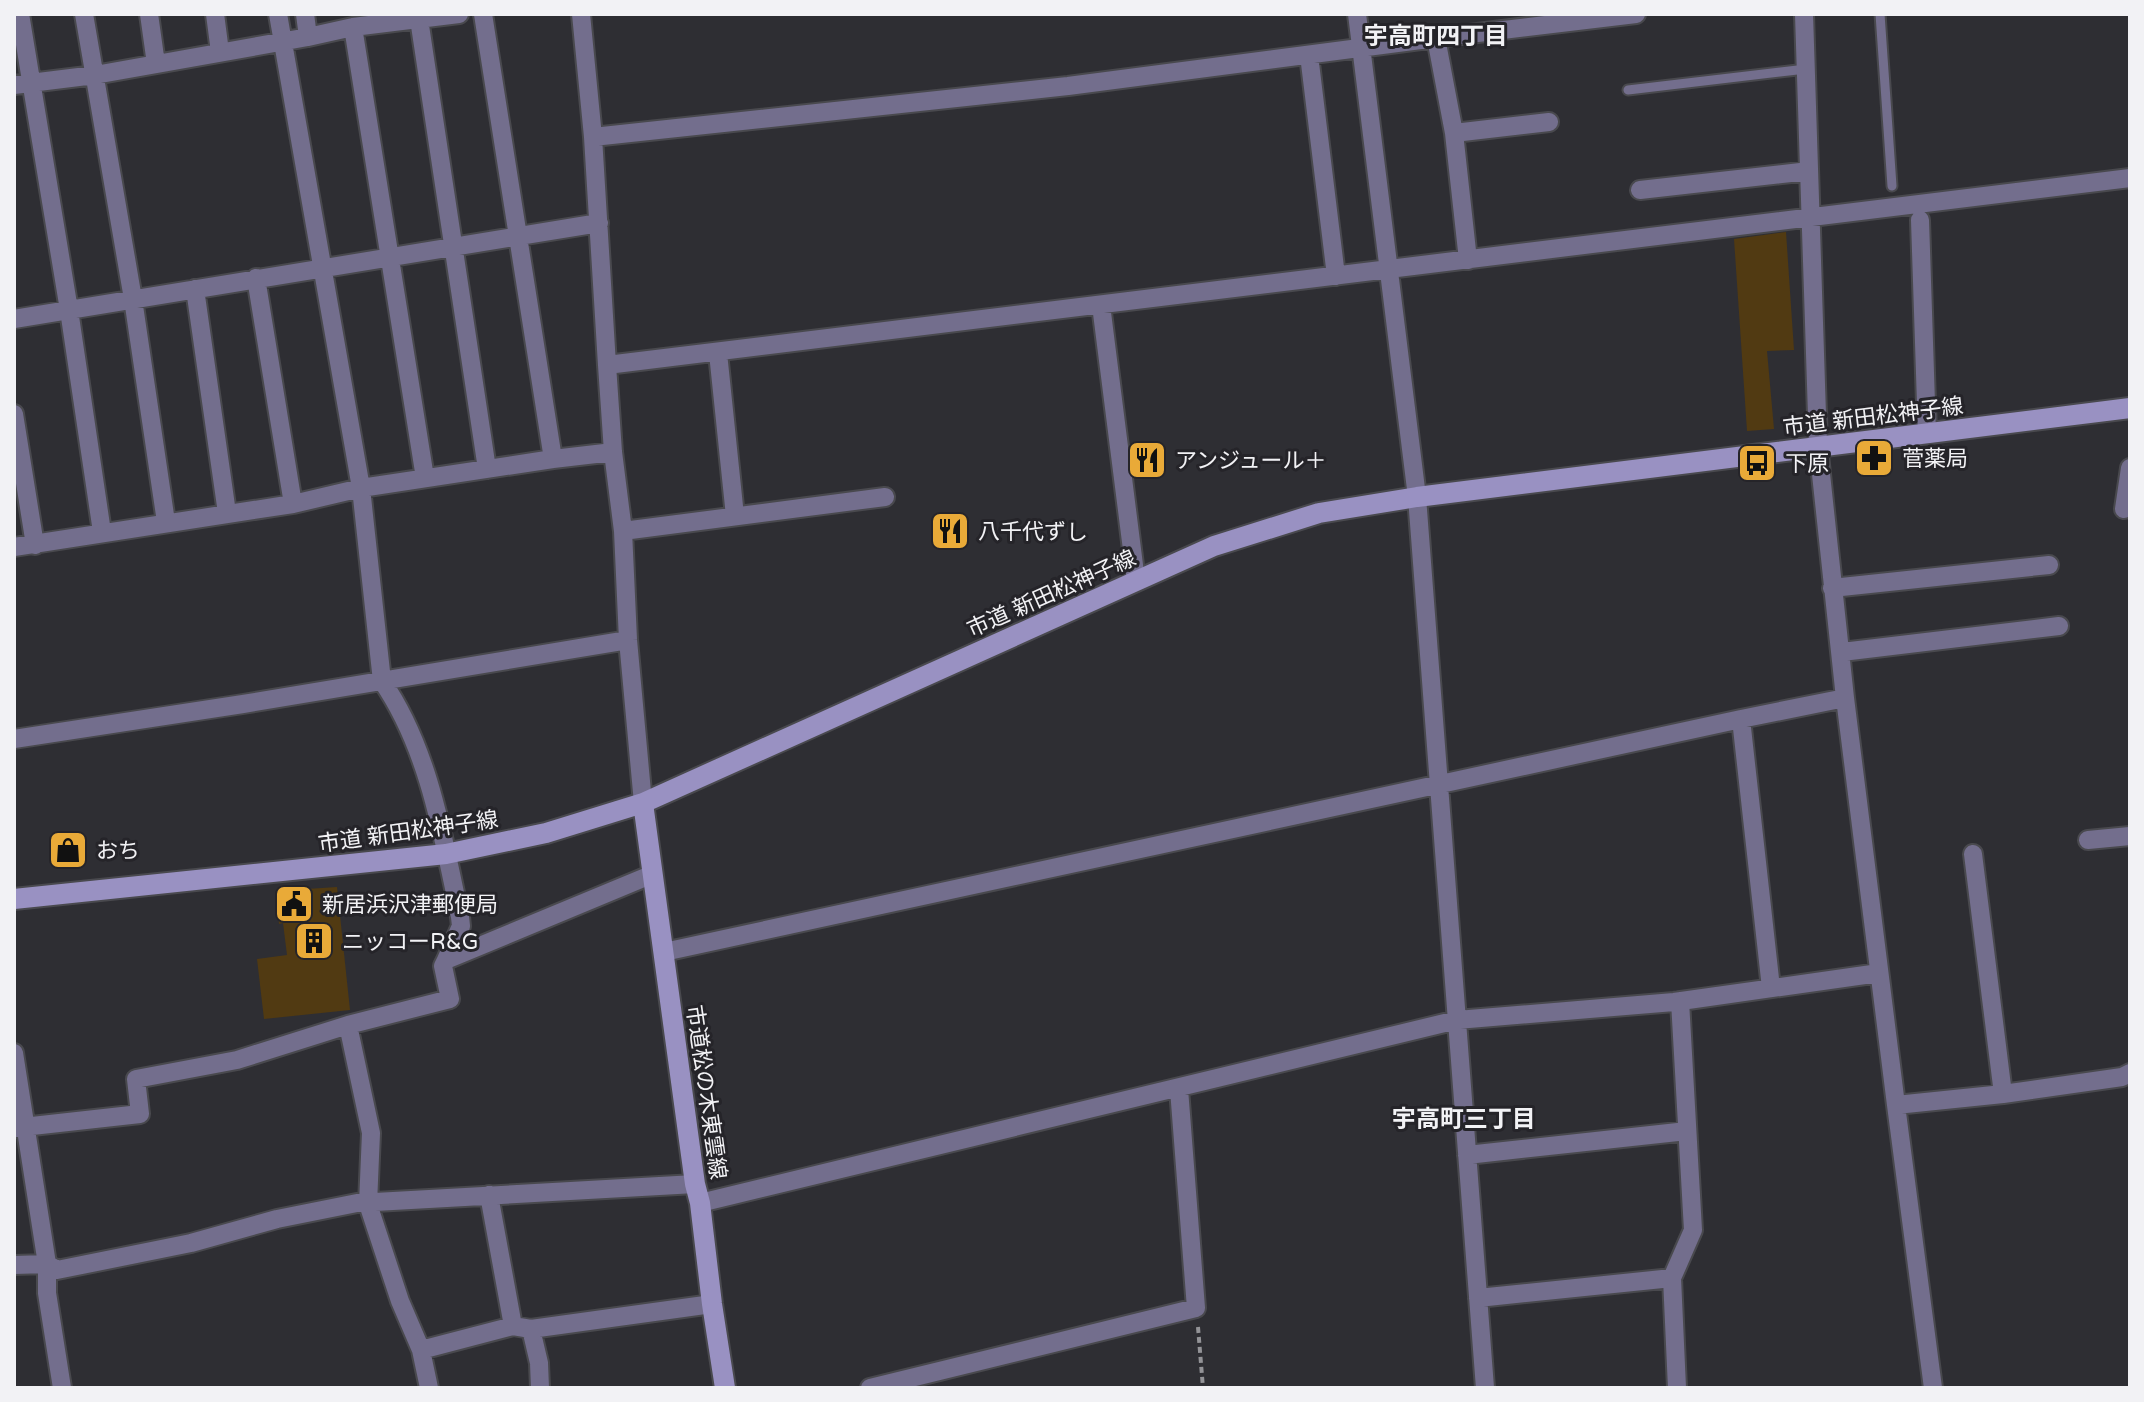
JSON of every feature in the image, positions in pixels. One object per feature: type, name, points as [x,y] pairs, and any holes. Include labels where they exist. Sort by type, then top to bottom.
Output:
[{"type":"street","points":[[20,14],[22,84],[69,310],[102,532]]},
{"type":"street","points":[[84,14],[133,299],[166,522]]},
{"type":"street","points":[[149,14],[156,64]]},
{"type":"street","points":[[215,14],[220,52]]},
{"type":"street","points":[[20,1128],[140,1114],[136,1079],[237,1060],[348,1025],[450,999],[443,966],[461,926],[424,766],[396,701],[382,681],[361,488],[278,14]]},
{"type":"street","points":[[305,14],[308,37]]},
{"type":"street","points":[[483,14],[553,459]]},
{"type":"street","points":[[581,14],[593,137],[613,452],[623,531],[628,640],[643,803]]},
{"type":"street","points":[[1357,14],[1417,497],[1485,1388]]},
{"type":"street","points":[[593,137],[1068,86],[1636,14]]},
{"type":"street","points":[[1804,14],[1818,446],[1845,698],[1933,1388]]},
{"type":"street","points":[[22,84],[95,75],[283,42],[376,19],[449,15]]},
{"type":"street","points":[[419,19],[487,469]]},
{"type":"street","points":[[353,27],[425,478]]},
{"type":"street","points":[[1436,38],[1454,133],[1468,260]]},
{"type":"street","points":[[1309,55],[1336,276]]},
{"type":"street","points":[[1454,133],[1549,122]]},
{"type":"street","points":[[1640,190],[1809,171]]},
{"type":"street","points":[[607,365],[2130,178]]},
{"type":"street","points":[[1920,220],[1927,434]]},
{"type":"street","points":[[14,319],[599,223]]},
{"type":"street","points":[[256,278],[293,504]]},
{"type":"street","points":[[195,289],[227,513]]},
{"type":"street","points":[[1101,305],[1136,581]]},
{"type":"street","points":[[718,353],[735,516]]},
{"type":"street","name":"市道 新田松神子線","points":[[14,899],[446,854],[546,833],[643,803],[1214,546],[1319,513],[1417,497],[2130,408]]},
{"type":"street","points":[[14,414],[35,545]]},
{"type":"street","points":[[14,547],[293,504],[361,488],[613,452]]},
{"type":"street","points":[[2124,509],[2130,468]]},
{"type":"street","points":[[623,531],[885,497]]},
{"type":"street","points":[[1832,588],[2049,565]]},
{"type":"street","points":[[1842,652],[2059,626]]},
{"type":"street","points":[[14,739],[628,640]]},
{"type":"street","points":[[664,952],[1845,698]]},
{"type":"street","points":[[1741,719],[1771,988]]},
{"type":"street","name":"市道松の木東雲線","points":[[643,803],[725,1388]]},
{"type":"street","points":[[2088,840],[2130,836]]},
{"type":"street","points":[[1973,854],[2003,1094]]},
{"type":"street","points":[[446,960],[653,874]]},
{"type":"street","points":[[14,1265],[47,1264],[57,1270],[191,1243],[277,1219],[357,1203],[489,1195],[697,1194],[1179,1089],[1457,1020],[1680,1001],[1879,973]]},
{"type":"street","points":[[1677,1388],[1672,1278],[1693,1230],[1680,1001]]},
{"type":"street","points":[[348,1025],[371,1133],[368,1204],[400,1301],[421,1350],[429,1388]]},
{"type":"street","points":[[14,1053],[20,1128],[47,1264],[47,1293],[62,1388]]},
{"type":"street","points":[[1896,1105],[2003,1094],[2122,1077],[2130,1073]]},
{"type":"street","points":[[870,1388],[1196,1308],[1179,1089]]},
{"type":"street","points":[[1467,1155],[1687,1131]]},
{"type":"street","points":[[489,1195],[522,1328],[539,1363],[540,1388]]},
{"type":"street","points":[[1478,1298],[1672,1278]]},
{"type":"street","points":[[421,1350],[522,1328],[712,1304]]},
{"type":"lane","points":[[1880,14],[1892,186]]},
{"type":"lane","points":[[1628,90],[1806,69]]},
{"type":"path","points":[[1196,1308],[1203,1388]]},
{"type":"building","points":[[1786,232],[1794,350],[1767,351],[1774,429],[1747,431],[1734,239]]},
{"type":"building","name":"ニッコーR&G","points":[[337,887],[350,1010],[264,1019],[257,959],[287,955],[283,923],[279,924],[276,891]]},
{"type":"place","name":"菅薬局","points":[[1874,458]]},
{"type":"place","name":"アンジュール＋","points":[[1147,460]]},
{"type":"place","name":"下原","points":[[1757,463]]},
{"type":"place","name":"八千代ずし","points":[[950,531]]},
{"type":"place","name":"おち","points":[[68,850]]},
{"type":"place","name":"新居浜沢津郵便局","points":[[294,904]]},
{"type":"place","name":"ニッコーR&G","points":[[314,941]]},
{"type":"district","name":"宇高町四丁目","points":[[1436,36]]},
{"type":"district","name":"宇高町三丁目","points":[[1464,1119]]}]
